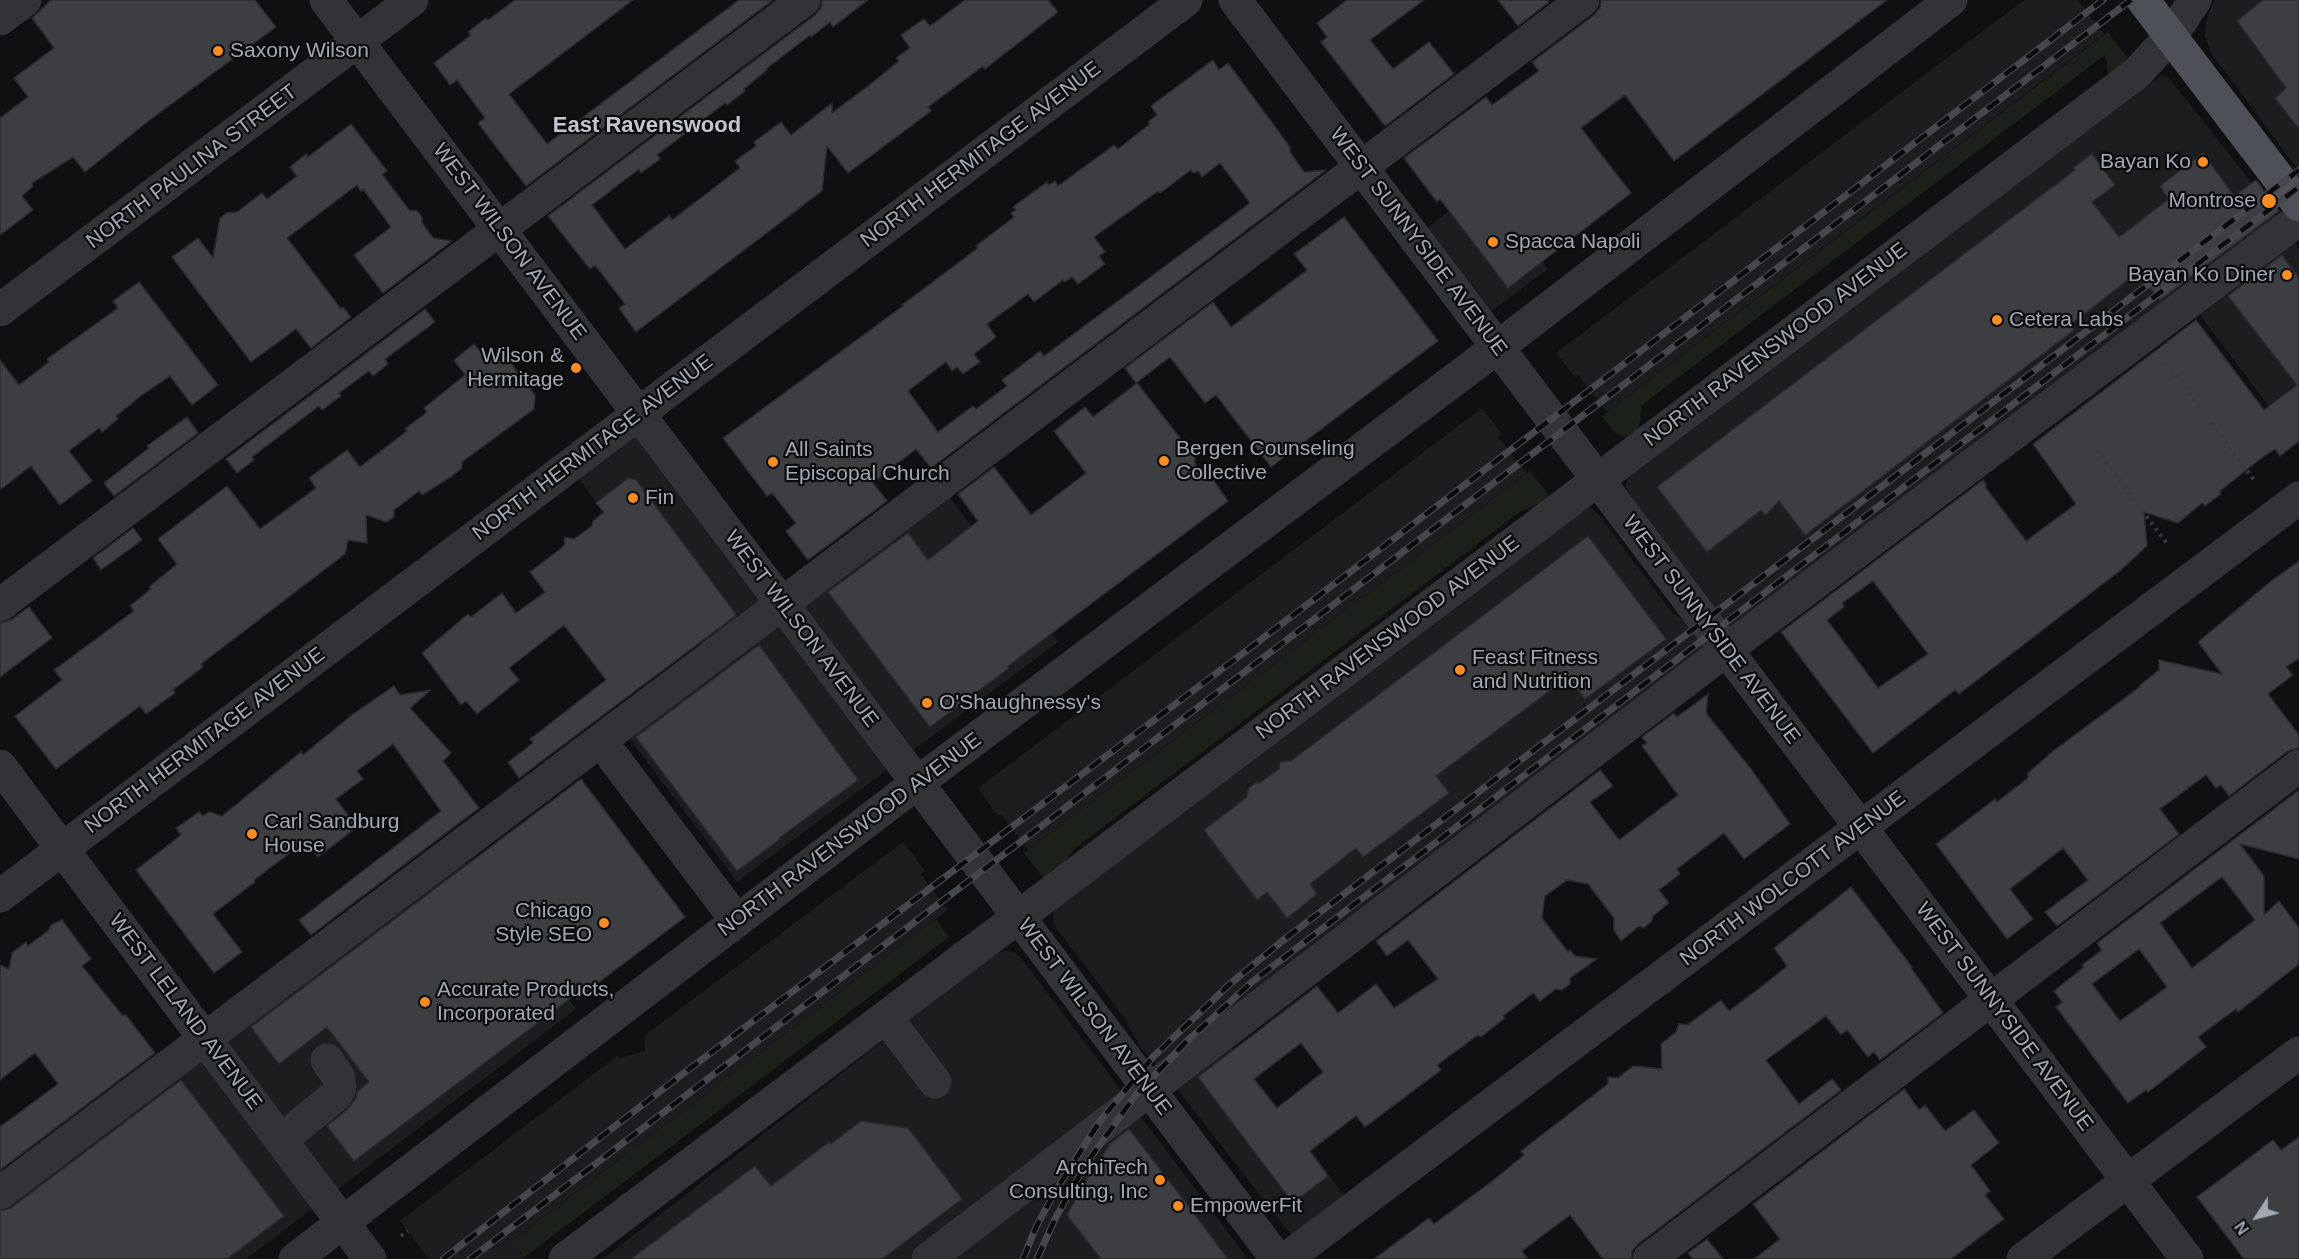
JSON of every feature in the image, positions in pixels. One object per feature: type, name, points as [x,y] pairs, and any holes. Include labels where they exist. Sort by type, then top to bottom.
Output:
[{"type":"main road","points":[[2143,0],[2299,205]]},
{"type":"street","points":[[0,19],[25,0]]},
{"type":"street","name":"WEST WILSON AVENUE","points":[[326,0],[1276,1259]]},
{"type":"street","name":"NORTH PAULINA STREET","points":[[0,310],[412,0]]},
{"type":"street","points":[[0,605],[804,0]]},
{"type":"street","name":"NORTH HERMITAGE AVENUE","points":[[0,896],[1186,0]]},
{"type":"street","name":"WEST SUNNYSIDE AVENUE","points":[[1235,0],[2187,1259]]},
{"type":"street","points":[[0,1193],[1583,0]]},
{"type":"street","name":"NORTH RAVENSWOOD AVENUE","points":[[295,1259],[917,783],[1498,347],[1951,0]]},
{"type":"street","name":"NORTH RAVENSWOOD AVENUE","points":[[565,1259],[2137,73],[2171,36],[2195,0]]},
{"type":"street","points":[[928,1259],[1727,650],[2299,219]]},
{"type":"street","name":"NORTH WOLCOTT AVENUE","points":[[1286,1259],[2299,498]]},
{"type":"street","points":[[613,757],[737,921]]},
{"type":"street","name":"WEST LELAND AVENUE","points":[[0,765],[370,1259]]},
{"type":"street","points":[[1649,1259],[2299,766]]},
{"type":"street","points":[[886,1017],[935,1082]]},
{"type":"street","points":[[2023,1259],[2299,1053]]},
{"type":"street","points":[[281,1140],[335,1096],[340,1088],[339,1078],[327,1060]]},
{"type":"path","points":[[2166,363],[2254,480]]},
{"type":"path","points":[[2097,450],[2168,545]]},
{"type":"path","points":[[401,1236],[408,1231]]},
{"type":"shaded area","points":[[2024,0],[2078,0],[2104,34],[1607,412],[1578,375],[1575,377],[1556,353]]},
{"type":"shaded area","points":[[2214,0],[2299,0],[2299,171],[2212,54],[2205,37],[2206,22]]},
{"type":"shaded area","points":[[2108,32],[2130,61],[2109,77],[2105,55],[1642,405],[1638,434],[1631,440],[1614,432],[1602,416]]},
{"type":"shaded area","points":[[2162,75],[2168,77],[2253,184],[2299,249],[2299,446],[2190,302],[1738,641],[1631,498],[1626,487],[1627,480],[1635,469]]},
{"type":"shaded area","points":[[1484,185],[1548,269],[1481,319],[1418,235]]},
{"type":"shaded area","points":[[1482,408],[1502,434],[1498,437],[1527,473],[1028,850],[1001,814],[998,816],[978,788]]},
{"type":"shaded area","points":[[642,423],[779,605],[940,484],[1058,642],[737,882],[618,723],[710,654],[575,474]]},
{"type":"shaded area","points":[[1530,471],[1552,499],[1521,511],[1074,849],[1049,885],[1024,853]]},
{"type":"shaded area","points":[[1583,508],[1592,508],[1601,518],[1673,614],[1686,620],[1716,658],[1224,1038],[1349,1201],[1296,1241],[1167,1076],[1142,1049],[1124,1017],[1058,930],[1052,920],[1054,912],[1058,906]]},
{"type":"shaded area","points":[[903,842],[925,871],[921,874],[948,910],[513,1240],[521,1253],[514,1259],[429,1259],[400,1221],[617,1056],[619,1058],[645,1051],[644,1036]]},
{"type":"shaded area","points":[[458,853],[576,1009],[246,1259],[0,1259],[0,1200]]},
{"type":"shaded area","points":[[936,919],[949,937],[522,1259],[514,1259],[521,1253],[512,1241]]},
{"type":"shaded area","points":[[1014,952],[1022,959],[1248,1259],[603,1259],[996,953]]},
{"type":"building","points":[[51,0],[255,0],[276,27],[151,119],[85,172],[73,157],[32,183],[33,186],[22,196],[33,210],[0,235],[0,118],[28,97],[14,78],[54,48],[32,18]]},
{"type":"building","points":[[515,0],[633,0],[509,94],[547,144],[739,0],[773,0],[526,186],[478,123],[485,118],[457,80],[450,85],[434,63],[471,35],[468,32],[486,18],[488,20]]},
{"type":"building","points":[[822,0],[868,0],[833,27],[830,22],[811,37],[810,35],[766,69],[744,89],[745,91],[727,105],[725,103],[657,155],[660,159],[641,173],[639,169],[592,205],[625,249],[669,216],[672,220],[740,168],[735,161],[756,146],[754,142],[781,122],[791,135],[832,103],[832,113],[872,83],[899,61],[896,58],[910,48],[901,35],[924,19],[930,26],[965,0],[1048,0],[1058,12],[985,69],[983,66],[928,107],[931,111],[848,173],[827,146],[822,191],[636,332],[619,308],[625,304],[595,265],[590,269],[548,216],[815,15],[821,8]]},
{"type":"building","points":[[1347,0],[1424,0],[1370,40],[1393,69],[1429,42],[1454,74],[1385,126],[1321,42],[1327,37],[1317,23]]},
{"type":"building","points":[[1498,0],[1547,0],[1549,2],[1518,26]]},
{"type":"building","points":[[1601,0],[1887,0],[1674,161],[1625,95],[1581,128],[1631,193],[1508,288],[1440,199],[1437,202],[1404,158],[1486,97],[1492,105],[1539,71],[1532,62],[1594,15],[1600,8]]},
{"type":"building","points":[[2263,0],[2299,0],[2299,129],[2275,98],[2286,88],[2237,21]]},
{"type":"building","points":[[1213,60],[1219,70],[1228,63],[1290,147],[1290,152],[1304,172],[1326,170],[931,468],[916,449],[873,483],[887,501],[808,560],[786,531],[796,523],[772,493],[767,496],[723,438],[978,248],[976,246],[1014,217],[1011,213],[1016,210],[1013,207],[1047,182],[1049,185],[1055,181],[1058,186],[1114,145],[1118,149],[1150,124],[1148,122],[1157,115],[1151,106]],"holes":[[[1220,163],[1250,203],[1044,356],[1040,351],[1002,380],[1007,386],[976,409],[973,406],[938,432],[908,391],[946,362],[952,371],[957,367],[963,374],[980,362],[974,354],[996,337],[987,324],[1028,294],[1034,302],[1063,280],[1064,282],[1072,277],[1078,284],[1105,264],[1099,256],[1105,252],[1094,237],[1191,170],[1194,173],[1198,171],[1202,177]]]},
{"type":"building","points":[[351,124],[387,171],[382,174],[409,210],[417,211],[422,217],[422,223],[433,238],[452,241],[383,293],[354,255],[391,227],[363,189],[361,191],[357,185],[287,238],[341,309],[343,307],[351,317],[311,348],[296,329],[251,362],[172,257],[198,238],[213,258],[220,218],[227,213],[237,212],[262,193],[267,199],[297,176],[290,167],[306,154],[308,157]]},
{"type":"building","points":[[2203,153],[2234,196],[2256,180],[2279,211],[2160,300],[2138,272],[2070,325],[2074,330],[1805,535],[1779,501],[1766,515],[1761,510],[1707,552],[1657,487],[2075,170],[2073,168],[2092,154],[2115,185],[2092,202],[2119,237],[2169,199],[2160,186]]},
{"type":"building","points":[[1344,217],[1438,341],[1271,467],[1216,395],[1205,403],[1170,357],[1136,383],[1125,368],[1213,302],[1231,327],[1307,270],[1294,254]]},
{"type":"building","points":[[2282,255],[2299,278],[2299,441],[2280,456],[2275,449],[2260,459],[2219,492],[2221,494],[2205,506],[2202,503],[2178,523],[2144,512],[2147,546],[2121,570],[1959,694],[1955,690],[1873,753],[1781,632],[1983,480],[1986,488],[2026,541],[2076,504],[2033,444],[2196,320],[2264,410],[2297,385],[2228,296]],"holes":[[[1873,581],[1928,654],[1878,688],[1827,620],[1844,607],[1842,603]]]},
{"type":"building","points":[[139,282],[218,385],[192,405],[170,376],[142,395],[116,416],[118,419],[102,432],[99,428],[69,451],[92,481],[60,505],[31,466],[0,490],[0,360],[19,385],[49,362],[47,359],[118,308],[113,301]]},
{"type":"building","points":[[425,309],[435,322],[385,359],[388,364],[373,376],[369,371],[339,393],[341,396],[322,410],[319,406],[252,457],[254,460],[237,473],[226,459]]},
{"type":"building","points":[[474,344],[480,351],[504,354],[535,395],[534,409],[462,462],[462,468],[452,476],[422,495],[419,491],[394,510],[394,517],[386,522],[366,515],[367,543],[348,540],[345,554],[201,664],[203,667],[173,690],[175,693],[146,714],[140,706],[56,769],[15,716],[62,680],[54,670],[134,611],[130,606],[177,564],[158,539],[227,486],[260,529],[316,488],[309,478],[347,450],[360,467],[407,431],[405,429],[427,412],[424,408],[465,375],[454,360]]},
{"type":"building","points":[[1137,383],[1195,457],[1195,464],[1208,480],[1214,481],[1228,501],[930,727],[828,592],[908,533],[928,560],[978,521],[958,494],[994,467],[1031,515],[1086,473],[1054,431],[1085,407],[1093,417]]},
{"type":"building","points":[[187,417],[198,433],[114,496],[104,483],[149,448],[147,446]]},
{"type":"building","points":[[628,478],[636,480],[735,616],[519,778],[508,762],[533,743],[530,739],[606,680],[564,625],[509,668],[519,680],[477,714],[466,701],[461,705],[422,653],[468,614],[471,617],[502,593],[516,613],[545,592],[530,572],[564,546],[565,537],[574,539],[592,526],[593,521],[604,512],[596,503]]},
{"type":"building","points":[[133,528],[142,540],[101,570],[93,558]]},
{"type":"building","points":[[1588,536],[1666,639],[1585,699],[1568,677],[1436,776],[1449,793],[1363,857],[1356,848],[1310,884],[1317,894],[1287,918],[1267,892],[1257,900],[1204,830],[1246,798],[1249,788],[1255,783],[1260,783],[1279,769],[1280,762],[1291,761]]},
{"type":"building","points":[[2299,561],[2299,658],[2286,667],[2293,675],[2268,694],[2299,735],[2299,748],[2288,751],[2229,796],[2221,785],[2216,788],[2206,775],[2160,809],[2179,834],[2057,926],[2045,912],[2088,880],[2063,848],[2010,889],[2033,919],[2007,939],[1936,844],[1995,799],[1997,802],[2028,778],[2028,773],[2052,752],[2141,686],[2159,670],[2159,660],[2222,674],[2198,642]]},
{"type":"building","points":[[29,607],[52,638],[0,677],[0,623],[11,620]]},
{"type":"building","points":[[759,645],[858,780],[737,871],[636,737]]},
{"type":"building","points":[[394,686],[400,695],[431,690],[410,708],[451,753],[443,761],[479,808],[311,935],[299,920],[441,811],[393,744],[357,771],[363,779],[336,799],[357,827],[318,857],[306,841],[213,914],[242,952],[214,973],[136,870],[181,835],[176,828],[199,812],[203,816],[209,812],[222,816],[301,752],[303,755],[353,714]]},
{"type":"building","points":[[1708,694],[1706,713],[1751,769],[1790,824],[1744,859],[1724,833],[1677,869],[1680,874],[1659,890],[1669,903],[1653,916],[1652,921],[1644,928],[1639,926],[1621,941],[1614,930],[1614,918],[1588,884],[1567,880],[1545,896],[1542,918],[1568,952],[1570,950],[1575,956],[1597,959],[1570,978],[1570,984],[1562,990],[1556,989],[1540,1001],[1533,993],[1503,1016],[1505,1018],[1481,1037],[1478,1035],[1437,1065],[1441,1070],[1365,1127],[1356,1116],[1310,1151],[1328,1176],[1293,1203],[1198,1077],[1317,986],[1338,1013],[1376,984],[1394,1008],[1438,979],[1408,940],[1387,956],[1376,941],[1600,770],[1613,786],[1590,802],[1619,840],[1678,795],[1642,746],[1647,743],[1642,737],[1674,713],[1677,717]],"holes":[[[1301,1043],[1323,1072],[1277,1108],[1254,1079]]]},
{"type":"building","points":[[581,779],[685,917],[577,999],[575,995],[354,1161],[327,1126],[347,1110],[358,1091],[369,1082],[327,1027],[279,1064],[251,1027]]},
{"type":"building","points":[[2299,790],[2299,859],[2240,844],[2264,876],[2264,915],[2279,901],[2299,928],[2299,964],[2238,1012],[2236,1009],[2198,1037],[2206,1047],[2148,1092],[2146,1090],[2128,1103],[2056,1007],[2062,1002],[2054,991],[2102,950],[2097,943]],"holes":[[[2222,877],[2255,920],[2192,968],[2160,923]],[[2139,949],[2167,987],[2120,1021],[2092,984]]]},
{"type":"building","points":[[1851,887],[1912,967],[1943,1013],[1880,1060],[1874,1052],[1868,1057],[1847,1030],[1841,1035],[1826,1016],[1766,1060],[1799,1104],[1832,1079],[1841,1090],[1638,1244],[1632,1251],[1631,1259],[1603,1259],[1570,1215],[1522,1251],[1528,1259],[1374,1259],[1429,1218],[1434,1224],[1491,1182],[1524,1155],[1521,1151],[1608,1084],[1608,1077],[1618,1078],[1633,1066],[1662,1069],[1661,1044],[1676,1032],[1679,1024],[1687,1025],[1721,1000],[1729,1011],[1765,984],[1787,966],[1774,948]]},
{"type":"building","points":[[62,920],[91,959],[82,966],[123,1016],[125,1014],[155,1053],[0,1170],[0,1127],[58,1084],[35,1053],[0,1080],[0,965],[9,969],[12,953],[26,942],[28,946],[49,930],[51,925]]},
{"type":"building","points":[[181,1080],[284,1216],[227,1259],[0,1259],[0,1211],[11,1208]]},
{"type":"building","points":[[1904,1089],[1919,1110],[1925,1105],[1945,1131],[1974,1110],[1999,1143],[1971,1165],[1990,1191],[1985,1195],[2004,1219],[1951,1259],[1754,1259],[1780,1239],[1753,1204]]},
{"type":"building","points":[[861,1121],[908,1128],[962,1199],[882,1259],[631,1259],[755,1166],[771,1186]]},
{"type":"building","points":[[1129,1129],[1228,1259],[1101,1259],[1067,1215],[1085,1182],[1111,1143]]},
{"type":"building","points":[[2299,1137],[2299,1259],[2244,1259],[2197,1197],[2273,1140],[2281,1150]]},
{"type":"building","points":[[1707,1239],[1723,1259],[1693,1259],[1688,1253]]},
{"type":"railway","points":[[443,1259],[676,1079],[1242,654],[2103,0]]},
{"type":"railway","points":[[470,1259],[2131,0]]},
{"type":"railway","points":[[1023,1259],[1036,1227],[1056,1190],[1100,1121],[1153,1057],[1231,983],[1286,938],[2299,170]]},
{"type":"railway","points":[[1037,1259],[1055,1219],[1086,1164],[1134,1097],[1187,1041],[1252,982],[2299,187]]},
{"type":"place","name":"Saxony Wilson","points":[[218,51]]},
{"type":"place","name":"Bayan Ko","points":[[2203,162]]},
{"type":"place","name":"Montrose","points":[[2269,201]]},
{"type":"place","name":"Spacca Napoli","points":[[1493,242]]},
{"type":"place","name":"Bayan Ko Diner","points":[[2287,275]]},
{"type":"place","name":"Cetera Labs","points":[[1997,320]]},
{"type":"place","name":"Wilson & Hermitage","points":[[576,368]]},
{"type":"place","name":"Bergen Counseling Collective","points":[[1164,461]]},
{"type":"place","name":"All Saints Episcopal Church","points":[[773,462]]},
{"type":"place","name":"Fin","points":[[633,498]]},
{"type":"place","name":"Feast Fitness and Nutrition","points":[[1460,670]]},
{"type":"place","name":"O'Shaughnessy's","points":[[927,703]]},
{"type":"place","name":"Carl Sandburg House","points":[[252,834]]},
{"type":"place","name":"Chicago Style SEO","points":[[604,923]]},
{"type":"place","name":"Accurate Products, Incorporated","points":[[425,1002]]},
{"type":"place","name":"ArchiTech Consulting, Inc","points":[[1160,1180]]},
{"type":"place","name":"EmpowerFit","points":[[1178,1206]]},
{"type":"district","name":"East Ravenswood","points":[[647,126]]}]
